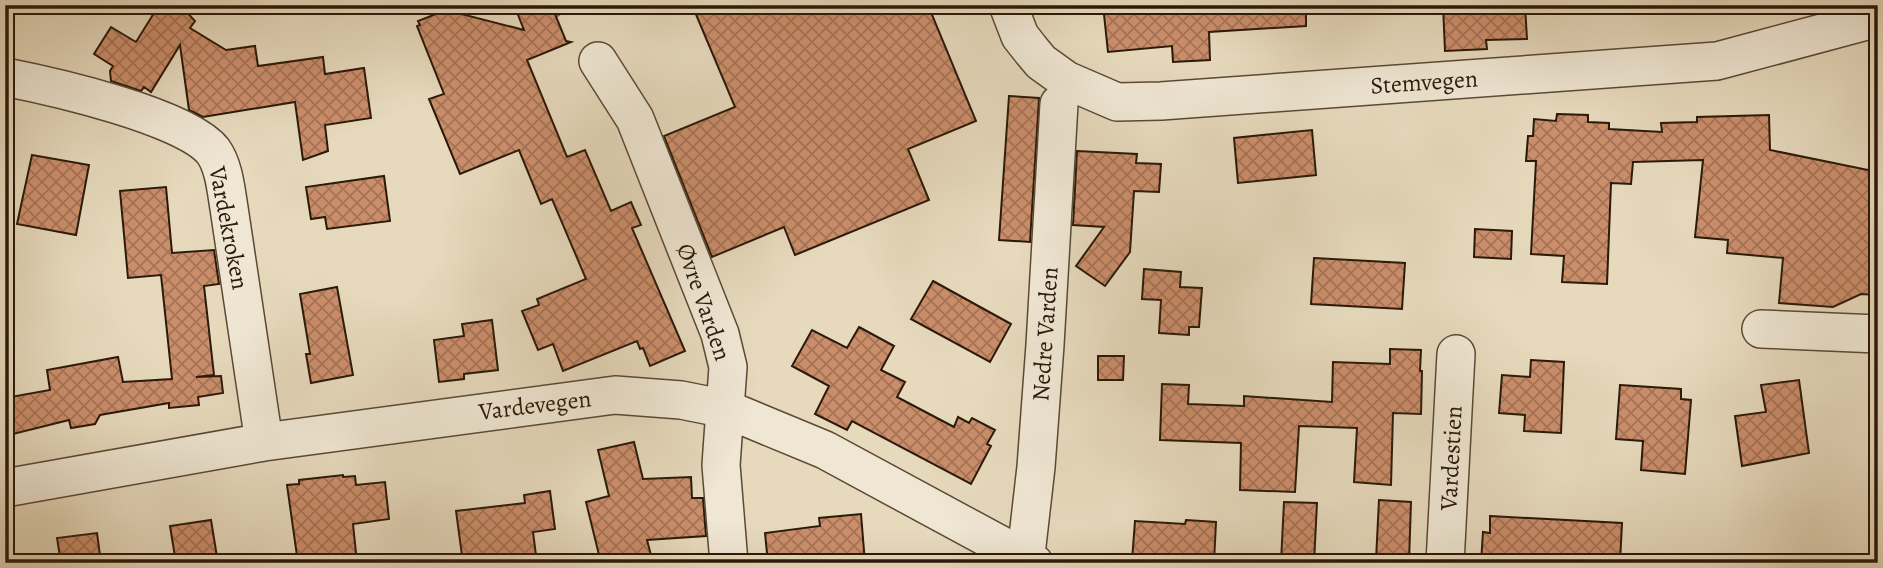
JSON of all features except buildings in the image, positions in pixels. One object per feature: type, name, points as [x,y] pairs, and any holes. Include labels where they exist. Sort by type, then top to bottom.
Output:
[{"type":"street","name":"Stemvegen","points":[[1008,5],[1020,36],[1041,62],[1066,80],[1117,102],[1717,61],[1878,18]]},
{"type":"street","name":"Øvre Varden","points":[[598,61],[635,119],[720,334],[728,368],[721,465],[729,563]]},
{"type":"street","name":"Vardekroken","points":[[5,77],[56,87],[146,115],[203,141],[215,153],[229,208],[264,442]]},
{"type":"street","name":"Nedre Varden","points":[[1028,561],[1059,104]]},
{"type":"street","points":[[1761,329],[1878,334]]},
{"type":"street","name":"Vardestien","points":[[1445,563],[1456,354]]},
{"type":"street","name":"Vardevegen","points":[[5,488],[264,442],[615,395],[681,400],[726,409],[825,450],[1028,561]]},
{"type":"green space","points":[[501,5],[573,5],[552,20]]}]
